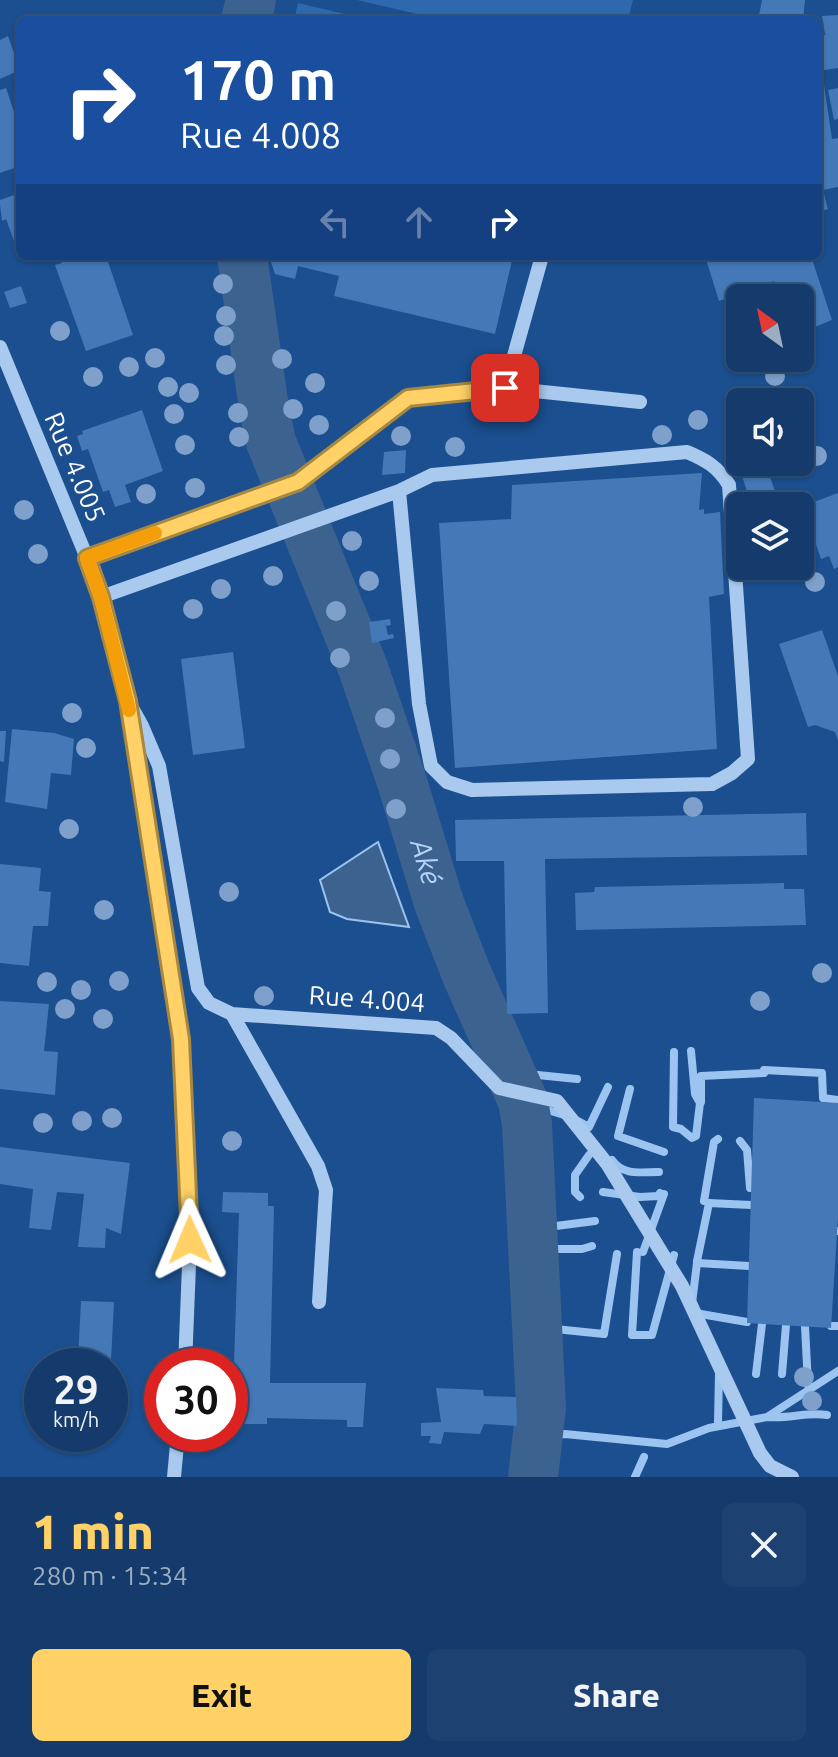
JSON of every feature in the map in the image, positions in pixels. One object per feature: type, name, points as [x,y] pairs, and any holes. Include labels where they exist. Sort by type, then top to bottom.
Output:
[{"type":"street","points":[[505,388],[541,260]]},
{"type":"street","name":"Rue 4.005","points":[[0,347],[87,558],[101,597],[128,701],[181,1039],[190,1240],[186,1348]]},
{"type":"street","points":[[87,558],[298,482],[408,398],[505,388],[640,402]]},
{"type":"street","points":[[101,597],[399,491],[432,475],[687,452],[705,459],[720,471],[729,485],[748,759],[712,784],[472,790],[447,782],[431,766],[419,704],[399,491]]},
{"type":"street","points":[[128,701],[159,766],[198,988],[209,1003],[232,1014],[318,1166],[326,1190],[319,1302]]},
{"type":"street","name":"Rue 4.004","points":[[232,1014],[436,1028],[451,1038],[499,1088],[557,1101],[608,1165],[682,1286],[760,1453],[770,1466],[792,1477]]},
{"type":"street","points":[[174,1477],[176,1452]]},
{"type":"shaded area","points":[[357,0],[633,0],[629,16],[426,16]]},
{"type":"shaded area","points":[[298,3],[353,16],[295,16]]},
{"type":"shaded area","points":[[378,842],[409,927],[347,919],[330,912],[320,880]]},
{"type":"building","points":[[762,0],[805,0],[803,16],[759,16]]},
{"type":"building","points":[[838,15],[838,68],[822,70],[822,35],[825,35],[822,16]]},
{"type":"building","points":[[8,36],[16,59],[16,72],[0,79],[0,40]]},
{"type":"building","points":[[822,78],[832,139],[838,138],[838,187],[823,190],[828,209],[822,211]]},
{"type":"building","points":[[6,88],[16,118],[16,167],[0,173],[0,90]]},
{"type":"building","points":[[838,88],[838,119],[834,120],[828,90]]},
{"type":"building","points":[[16,194],[16,246],[6,219],[2,221],[0,200]]},
{"type":"building","points":[[61,260],[107,260],[133,335],[86,351],[55,265],[62,263]]},
{"type":"building","points":[[270,260],[512,260],[495,334],[334,296],[339,276],[298,266],[295,279],[275,274]]},
{"type":"building","points":[[706,260],[812,260],[832,320],[814,327],[814,284],[775,284],[774,281],[766,284],[726,284],[726,298],[719,301]]},
{"type":"building","points":[[21,286],[27,303],[10,308],[4,292]]},
{"type":"building","points":[[142,410],[163,471],[125,485],[131,502],[115,507],[109,490],[103,492],[88,449],[82,451],[77,436],[83,434],[82,431]]},
{"type":"building","points":[[406,450],[405,473],[382,475],[384,452]]},
{"type":"building","points":[[702,473],[699,510],[704,509],[704,514],[720,512],[724,594],[709,597],[717,749],[455,768],[439,523],[511,519],[512,485]]},
{"type":"building","points":[[742,476],[770,476],[775,492],[747,492]]},
{"type":"building","points":[[838,493],[838,567],[834,569],[829,556],[821,559],[814,538],[814,502]]},
{"type":"building","points":[[390,619],[391,625],[386,626],[388,635],[393,634],[394,638],[372,643],[369,622]]},
{"type":"building","points":[[822,630],[838,676],[838,740],[835,732],[815,725],[808,727],[779,644]]},
{"type":"building","points":[[233,652],[245,748],[193,755],[181,659]]},
{"type":"building","points":[[12,729],[54,733],[74,739],[71,775],[51,773],[47,809],[5,802]]},
{"type":"building","points":[[0,731],[6,731],[4,762],[0,761]]},
{"type":"building","points":[[806,813],[807,855],[545,859],[548,1013],[507,1014],[504,861],[456,861],[455,820]]},
{"type":"building","points":[[0,864],[41,868],[39,891],[51,892],[48,926],[33,926],[29,966],[0,963]]},
{"type":"building","points":[[784,883],[784,889],[804,889],[806,925],[576,930],[575,893],[594,892],[595,887]]},
{"type":"building","points":[[0,1001],[49,1004],[44,1051],[58,1052],[55,1095],[0,1089]]},
{"type":"building","points":[[754,1098],[838,1103],[838,1218],[831,1328],[747,1323]]},
{"type":"building","points":[[0,1147],[130,1163],[121,1234],[106,1228],[105,1248],[78,1247],[84,1194],[57,1192],[51,1230],[29,1228],[33,1189],[0,1184]]},
{"type":"building","points":[[223,1192],[268,1193],[268,1206],[274,1206],[270,1383],[366,1383],[363,1427],[347,1427],[347,1420],[267,1418],[267,1424],[248,1424],[248,1348],[235,1348],[239,1213],[222,1212]]},
{"type":"building","points":[[81,1301],[114,1302],[112,1348],[79,1348]]},
{"type":"building","points":[[436,1388],[483,1390],[484,1396],[516,1397],[517,1426],[484,1424],[480,1434],[444,1432],[441,1444],[429,1443],[431,1436],[421,1436],[421,1423],[441,1422]]},
{"type":"waterway","name":"Aké","points":[[247,16],[251,0]]},
{"type":"waterway","name":"Aké","points":[[243,260],[271,442],[363,668],[439,903],[523,1101],[527,1124],[541,1407],[533,1477]]},
{"type":"waterway","points":[[674,1052],[673,1127],[692,1138],[696,1136],[700,1103],[695,1094],[691,1051]]},
{"type":"waterway","points":[[701,1102],[701,1076],[764,1073],[764,1070],[822,1073],[823,1098],[838,1100]]},
{"type":"waterway","points":[[528,1074],[577,1079]]},
{"type":"waterway","points":[[576,1120],[589,1127],[608,1087]]},
{"type":"waterway","points":[[630,1089],[618,1136],[664,1152]]},
{"type":"waterway","points":[[538,1107],[564,1115]]},
{"type":"waterway","points":[[704,1201],[714,1142],[718,1139]]},
{"type":"waterway","points":[[740,1141],[747,1150],[750,1188]]},
{"type":"waterway","points":[[580,1197],[575,1192],[575,1175],[589,1155]]},
{"type":"waterway","points":[[612,1160],[627,1171],[659,1172]]},
{"type":"waterway","points":[[603,1192],[640,1197],[658,1196],[660,1193]]},
{"type":"waterway","points":[[643,1252],[664,1194]]},
{"type":"waterway","points":[[697,1261],[709,1203],[751,1205]]},
{"type":"waterway","points":[[548,1227],[595,1221]]},
{"type":"waterway","points":[[549,1249],[592,1246]]},
{"type":"waterway","points":[[637,1252],[632,1335],[652,1335],[674,1255]]},
{"type":"waterway","points":[[555,1329],[604,1334],[617,1254]]},
{"type":"waterway","points":[[692,1303],[697,1263],[749,1266]]},
{"type":"waterway","points":[[695,1313],[747,1322]]},
{"type":"waterway","points":[[756,1374],[762,1324]]},
{"type":"waterway","points":[[782,1374],[786,1325]]},
{"type":"waterway","points":[[805,1326],[808,1385]]},
{"type":"waterway","points":[[831,1326],[838,1326]]},
{"type":"waterway","points":[[542,1437],[565,1434],[667,1444],[709,1428],[767,1417],[838,1371]]},
{"type":"waterway","points":[[718,1423],[719,1372]]},
{"type":"waterway","points":[[768,1417],[827,1415]]},
{"type":"waterway","points":[[635,1477],[644,1457]]},
{"type":"slow traffic","points":[[129,710],[101,597],[87,558],[155,533]]},
{"type":"route","points":[[190,1240],[181,1039],[128,701],[101,597],[87,558],[298,482],[408,398],[505,388]]}]
